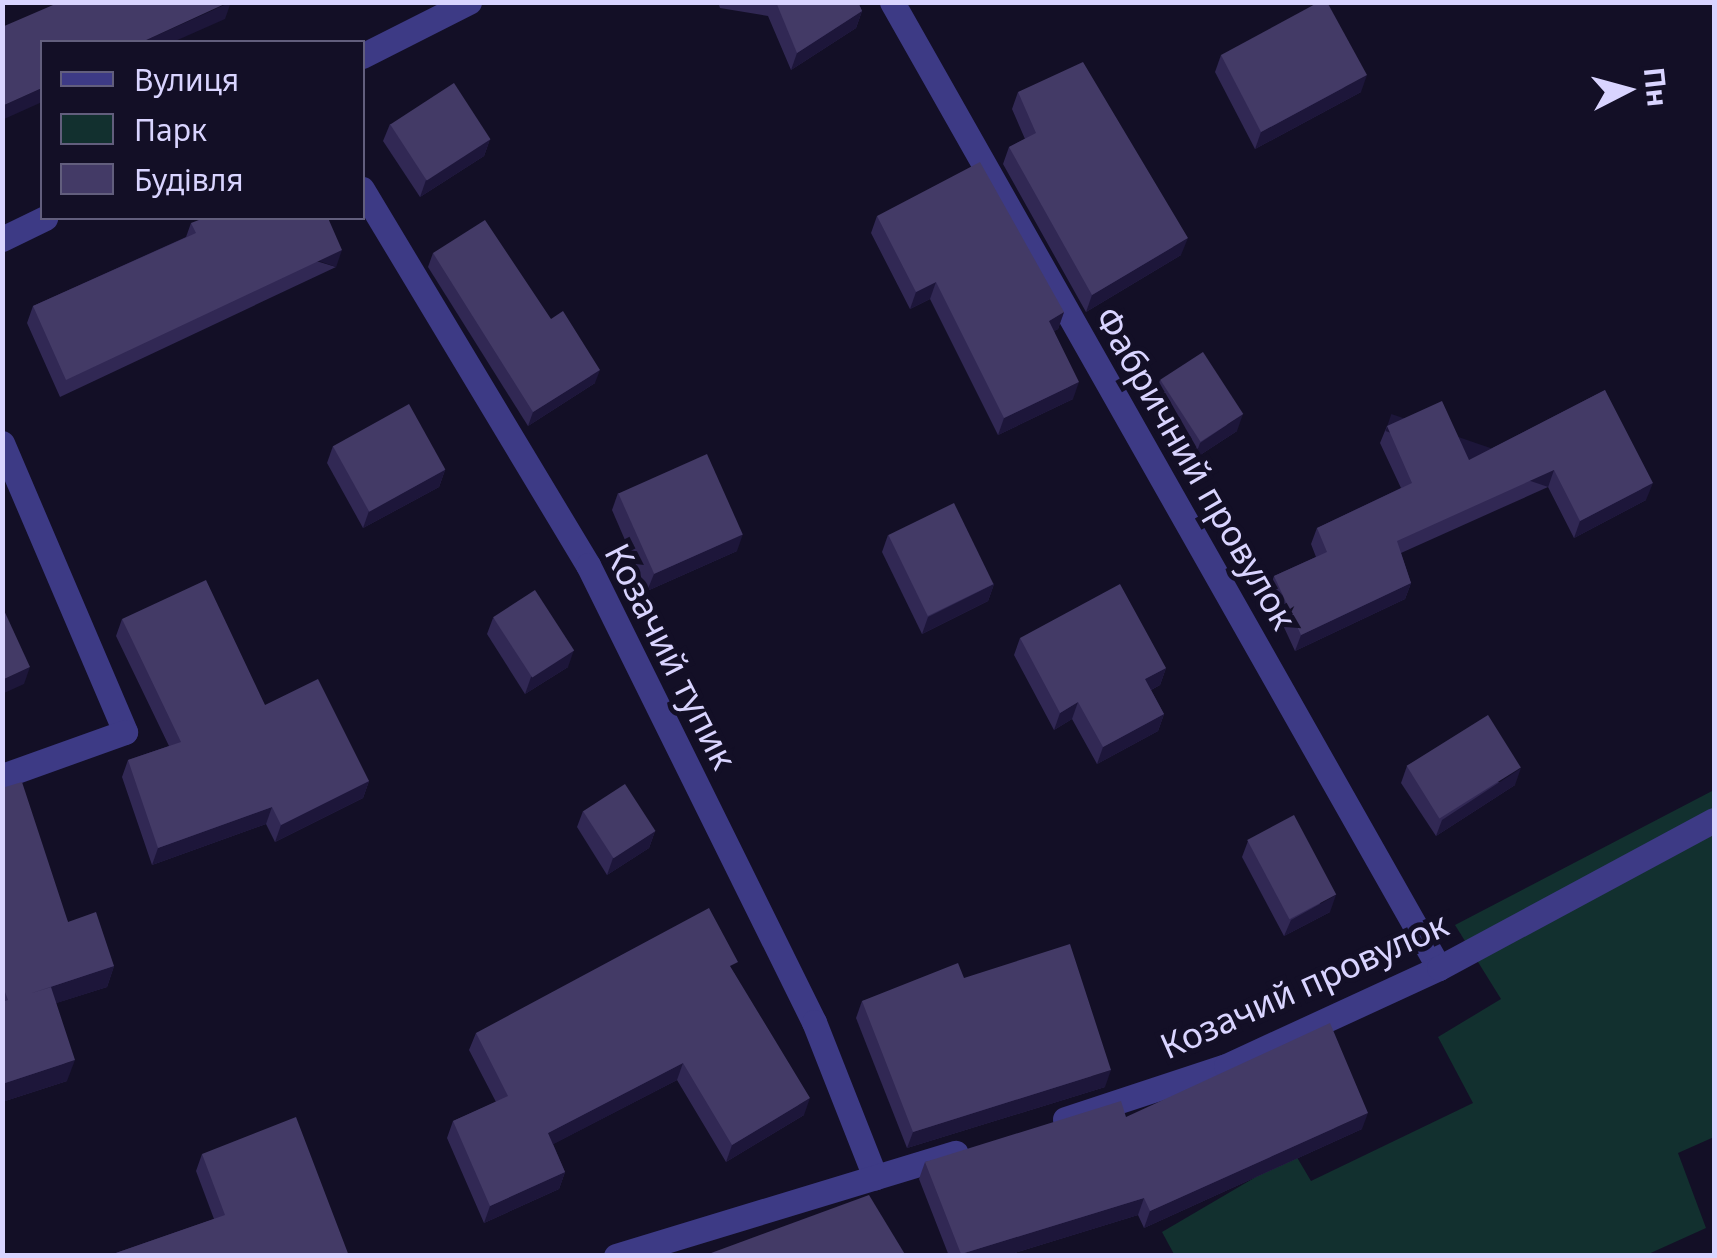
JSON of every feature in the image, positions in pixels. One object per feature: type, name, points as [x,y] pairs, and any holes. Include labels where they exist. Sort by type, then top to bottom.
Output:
[{"type":"street","points":[[365,54],[469,2]]},
{"type":"street","name":"Фабричний провулок","points":[[892,2],[1439,968]]},
{"type":"street","name":"Козачий тупик","points":[[365,194],[588,565],[814,1022],[875,1176]]},
{"type":"street","points":[[2,239],[41,220]]},
{"type":"street","points":[[2,443],[125,732],[2,776]]},
{"type":"street","name":"Козачий провулок","points":[[1042,1126],[1226,1066],[1439,968],[1714,820]]},
{"type":"street","points":[[616,1256],[987,1144]]},
{"type":"green space","points":[[1714,790],[1714,1137],[1678,1153],[1706,1228],[1644,1256],[1175,1256],[1162,1232],[1295,1154],[1311,1181],[1473,1103],[1438,1037],[1501,999],[1455,925]]},
{"type":"building","points":[[60,2],[229,2],[146,40],[40,40],[40,89],[2,106],[2,27]]},
{"type":"building","points":[[776,2],[858,2],[862,11],[797,53]]},
{"type":"building","points":[[1319,2],[1327,2],[1367,75],[1261,132],[1221,55]]},
{"type":"building","points":[[1083,62],[1188,238],[1092,295],[1009,147],[1036,133],[1018,92]]},
{"type":"building","points":[[454,83],[490,139],[427,181],[390,124]]},
{"type":"building","points":[[980,162],[1064,312],[1049,321],[1079,382],[1004,418],[936,282],[916,292],[877,216]]},
{"type":"building","points":[[329,220],[342,250],[66,380],[33,306],[196,233],[191,223]]},
{"type":"building","points":[[485,220],[551,319],[563,311],[600,370],[533,412],[433,253]]},
{"type":"building","points":[[1203,352],[1243,414],[1201,442],[1160,380]]},
{"type":"building","points":[[1605,390],[1653,483],[1580,521],[1554,470],[1397,541],[1411,583],[1301,635],[1274,576],[1327,552],[1317,528],[1412,483],[1387,426],[1442,401],[1469,460]]},
{"type":"building","points":[[409,404],[445,470],[369,512],[333,446]]},
{"type":"building","points":[[707,454],[743,534],[654,574],[618,493]]},
{"type":"building","points":[[954,503],[993,584],[928,616],[888,535]]},
{"type":"building","points":[[206,580],[265,705],[318,679],[369,781],[281,825],[272,807],[158,848],[128,760],[181,742],[122,619]]},
{"type":"building","points":[[1120,584],[1166,668],[1145,679],[1164,714],[1103,747],[1078,702],[1060,713],[1020,638]]},
{"type":"building","points":[[535,590],[574,650],[532,678],[493,617]]},
{"type":"building","points":[[2,606],[30,667],[2,680]]},
{"type":"building","points":[[1488,715],[1521,768],[1439,818],[1407,766]]},
{"type":"building","points":[[22,782],[68,922],[96,912],[114,966],[29,994],[51,987],[75,1060],[2,1084],[2,1002],[8,1000],[2,984],[2,788]]},
{"type":"building","points":[[625,784],[655,831],[614,858],[583,811]]},
{"type":"building","points":[[1294,815],[1336,894],[1289,919],[1247,840]]},
{"type":"building","points":[[709,908],[738,962],[730,966],[810,1098],[732,1145],[683,1063],[548,1133],[565,1172],[490,1206],[453,1121],[508,1096],[476,1033]]},
{"type":"building","points":[[1070,944],[1111,1070],[913,1132],[862,1001],[958,963],[964,978]]},
{"type":"building","points":[[1330,1023],[1368,1113],[1150,1211],[1144,1198],[961,1254],[925,1162],[1121,1101],[1126,1117]]},
{"type":"building","points":[[296,1117],[349,1256],[114,1256],[225,1215],[202,1154]]},
{"type":"building","points":[[869,1195],[906,1256],[703,1256]]}]
